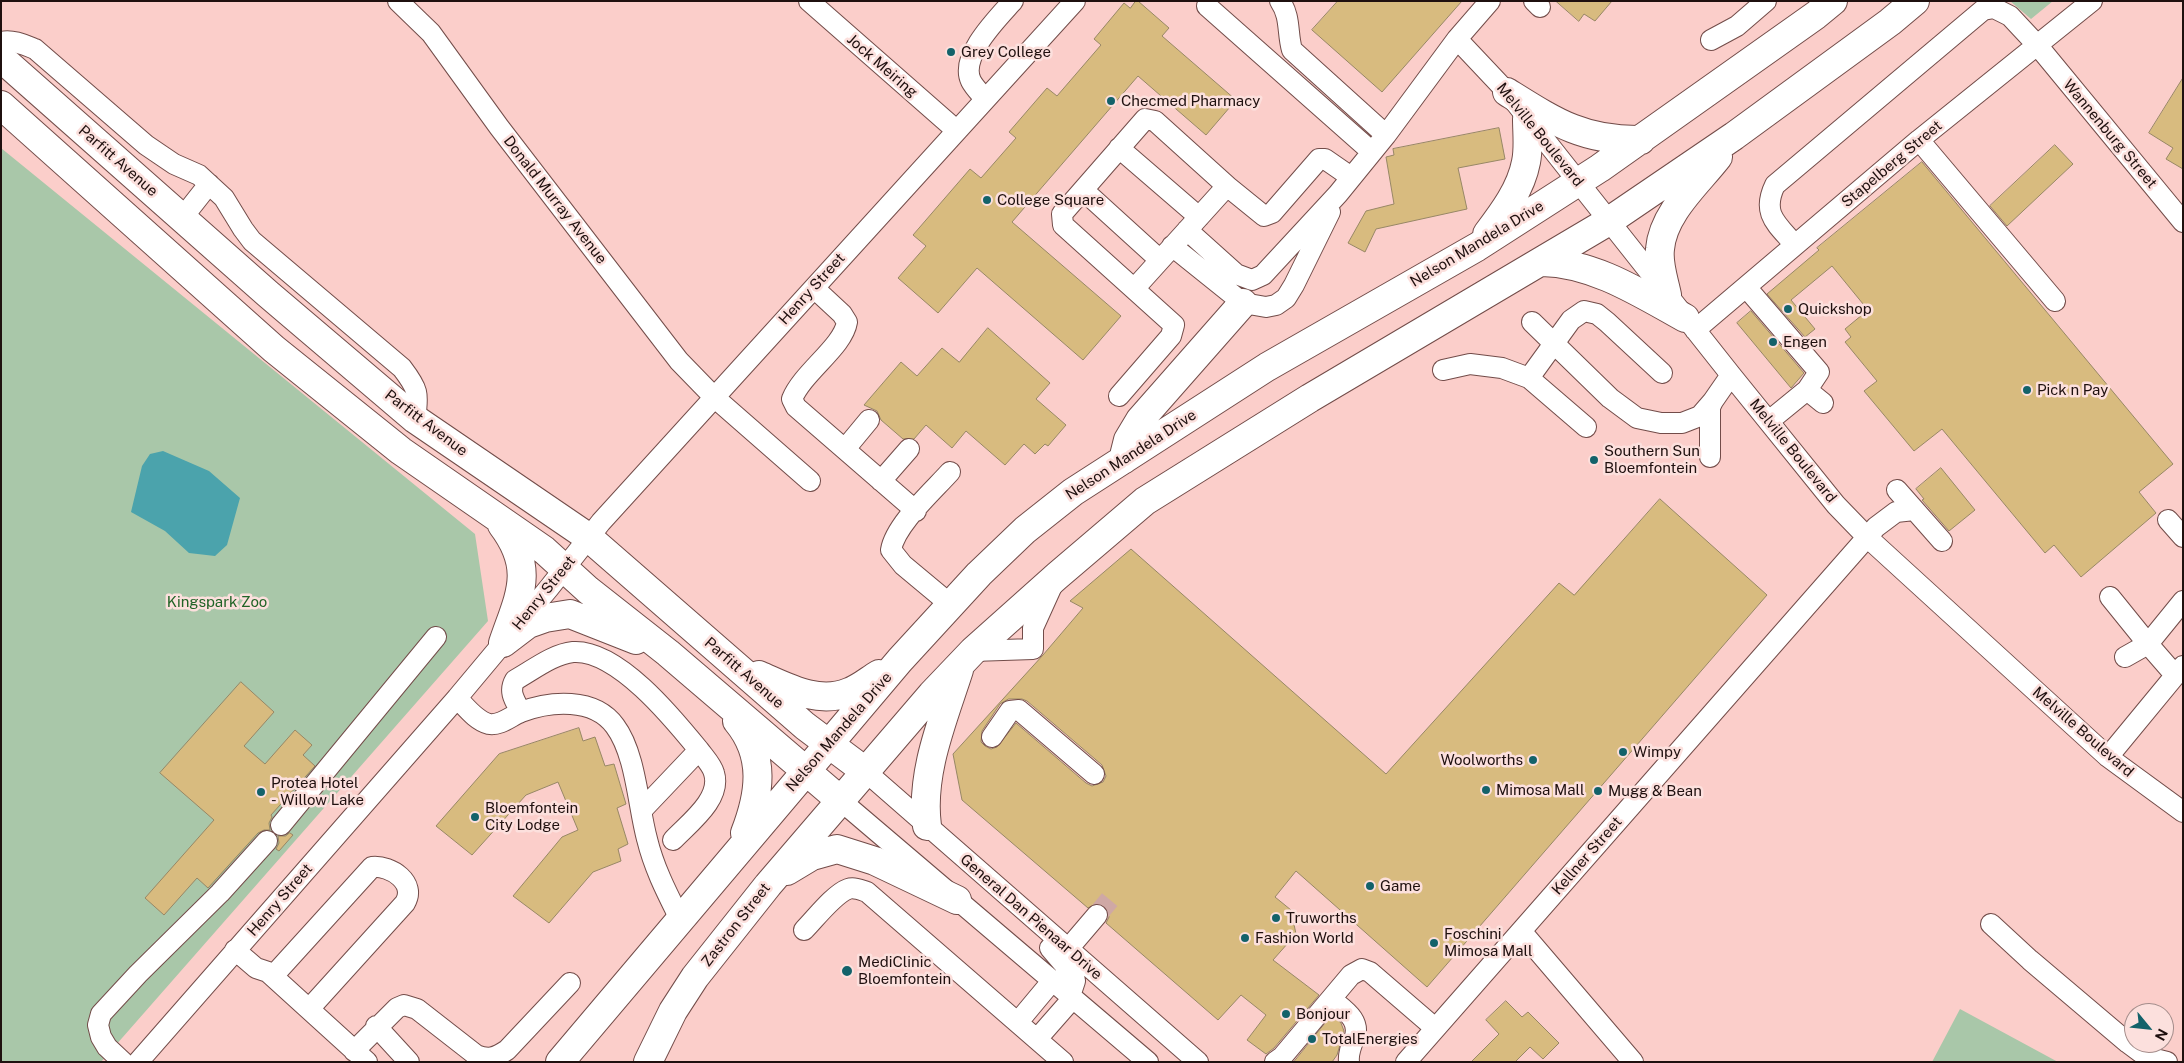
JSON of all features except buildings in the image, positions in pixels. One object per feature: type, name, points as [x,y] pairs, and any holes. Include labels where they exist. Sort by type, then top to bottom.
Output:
[{"type":"highway","name":"Nelson Mandela Drive","points":[[560,1062],[900,660],[979,574],[1025,530],[1073,492],[1267,367],[1477,247],[1579,181],[1641,140],[1833,1]]},
{"type":"highway","points":[[1,105],[274,349],[402,451],[544,550],[564,569],[668,653],[840,800],[967,658],[1057,576],[1145,501],[1310,398],[1609,221],[1734,136],[1890,22],[1915,1]]},
{"type":"highway","name":"Parfitt Avenue","points":[[1,58],[268,294],[415,419],[588,537],[828,744],[865,771]]},
{"type":"highway","points":[[1507,92],[1573,130],[1618,140],[1641,140]]},
{"type":"highway","points":[[1477,247],[1498,220],[1523,178],[1527,160],[1527,119]]},
{"type":"highway","points":[[1667,295],[1660,263],[1660,248],[1664,231],[1683,199],[1734,136]]},
{"type":"highway","points":[[183,217],[182,242],[187,257],[200,272],[250,315],[274,349]]},
{"type":"highway","points":[[1542,262],[1561,262],[1583,267],[1634,290],[1690,324]]},
{"type":"highway","points":[[1123,460],[1128,440],[1140,420],[1247,292]]},
{"type":"highway","points":[[494,514],[513,540],[520,557],[523,576],[503,643]]},
{"type":"highway","points":[[503,643],[528,624],[545,618],[570,614],[668,653]]},
{"type":"highway","points":[[927,826],[924,805],[927,777],[967,658]]},
{"type":"highway","points":[[735,664],[803,694],[819,697],[848,693],[900,660]]},
{"type":"highway","points":[[717,696],[741,726],[750,743],[756,761],[758,782],[756,801],[738,850]]},
{"type":"highway","name":"Zastron Street","points":[[648,1062],[673,1011],[695,977],[768,885],[840,800]]},
{"type":"highway","points":[[768,885],[812,856],[837,849],[875,862],[957,900]]},
{"type":"street","name":"Donald Murray Avenue","points":[[398,1],[431,33],[499,127],[679,361],[714,397],[810,481]]},
{"type":"street","name":"Jock Meiring","points":[[809,1],[956,130]]},
{"type":"street","points":[[985,99],[971,80],[969,71],[973,52],[989,28],[1013,1]]},
{"type":"street","name":"Henry Street","points":[[138,1062],[457,698],[564,569],[588,537],[1075,1]]},
{"type":"street","points":[[1280,1],[1288,15],[1292,50],[1386,135]]},
{"type":"street","points":[[1247,292],[1338,194],[1386,135],[1457,39],[1490,1]]},
{"type":"street","points":[[1711,40],[1737,26],[1766,1]]},
{"type":"street","name":"Stapelberg Street","points":[[1690,324],[1746,287],[1919,140],[2092,1]]},
{"type":"street","points":[[1207,6],[1372,152]]},
{"type":"street","name":"Wannenburg Street","points":[[1795,245],[1772,218],[1770,197],[1776,186],[1983,10],[1994,8],[2002,10],[2010,16],[2038,46],[2183,222]]},
{"type":"street","name":"Melville Boulevard","points":[[1457,39],[1507,92],[1731,376],[1836,505],[1867,537],[2108,758],[2183,812]]},
{"type":"street","points":[[1,42],[19,43],[35,49],[146,146],[174,164],[195,172],[209,184],[224,198],[242,229],[252,241],[402,368],[414,386],[418,397],[415,419]]},
{"type":"street","points":[[1119,396],[1174,330],[1171,321],[1062,225],[1062,214],[1145,120],[1152,119],[1227,186],[1264,216],[1272,213],[1320,159],[1325,159],[1351,177]]},
{"type":"street","points":[[1919,140],[2055,300]]},
{"type":"street","points":[[1119,148],[1193,224],[1236,274],[1247,292]]},
{"type":"street","points":[[183,217],[209,184]]},
{"type":"street","points":[[1134,289],[1227,186]]},
{"type":"street","points":[[1083,190],[1166,253],[1247,292],[1266,307],[1276,305],[1286,298],[1298,278],[1338,194]]},
{"type":"street","points":[[1746,287],[1819,372],[1807,390],[1769,421]]},
{"type":"street","points":[[814,288],[842,314],[847,322],[846,328],[797,387],[792,399],[796,407],[916,511]]},
{"type":"street","points":[[1529,378],[1571,320],[1584,311],[1597,314],[1662,373]]},
{"type":"street","points":[[1532,322],[1610,398],[1637,418],[1662,423],[1682,423],[1700,416],[1731,376]]},
{"type":"street","points":[[1443,370],[1470,364],[1502,368],[1529,378],[1586,427]]},
{"type":"street","points":[[1807,390],[1824,403]]},
{"type":"street","points":[[1710,457],[1710,414],[1713,401]]},
{"type":"street","points":[[845,449],[869,420]]},
{"type":"street","points":[[881,480],[909,449]]},
{"type":"street","points":[[950,472],[892,542],[891,550],[903,565],[951,605]]},
{"type":"street","points":[[1897,490],[1942,541]]},
{"type":"street","name":"Kellner Street","points":[[1406,1062],[1876,527],[1896,512],[1914,510]]},
{"type":"street","points":[[2168,520],[2183,537]]},
{"type":"street","points":[[967,658],[1033,649],[1033,628],[1057,576]]},
{"type":"street","points":[[2108,758],[2179,671],[2148,644],[2110,597]]},
{"type":"street","points":[[2124,657],[2148,644],[2183,601]]},
{"type":"street","points":[[281,825],[436,637]]},
{"type":"street","points":[[520,712],[512,694],[511,687],[515,680],[559,655],[586,652],[602,658],[641,686],[665,709],[699,750],[714,772],[715,787],[708,803],[673,840]]},
{"type":"street","points":[[457,698],[477,717],[490,724],[498,723],[520,712],[555,703],[580,705],[599,712],[614,724],[624,740],[642,810],[646,838],[660,881],[680,919]]},
{"type":"street","points":[[992,737],[1010,711],[1019,710],[1094,774]]},
{"type":"street","points":[[642,810],[699,750]]},
{"type":"street","name":"General Dan Pienaar Drive","points":[[865,771],[1198,1062]]},
{"type":"street","points":[[840,800],[1148,1062]]},
{"type":"street","points":[[123,1062],[107,1047],[101,1037],[98,1025],[101,1014],[132,980],[220,893],[267,841]]},
{"type":"street","points":[[270,974],[372,868],[381,866],[391,870],[401,878],[409,897],[405,903],[309,1009]]},
{"type":"street","points":[[804,930],[843,892],[856,888],[867,892],[1063,1062]]},
{"type":"street","points":[[1000,889],[1028,924],[1071,970],[1075,981],[1072,997],[1037,1039]]},
{"type":"street","points":[[1068,949],[1097,915]]},
{"type":"street","points":[[1991,924],[2030,960],[2128,1043],[2147,1057],[2167,1062]]},
{"type":"street","points":[[1521,931],[1633,1062]]},
{"type":"street","points":[[239,946],[265,960],[270,974],[360,1056],[376,1026],[397,1008],[404,1005],[410,1006],[476,1055],[486,1059],[495,1058],[507,1050],[570,983]]},
{"type":"street","points":[[1275,1062],[1282,1057],[1351,975],[1362,969],[1370,972],[1435,1028]]},
{"type":"street","points":[[1018,1022],[1052,980]]},
{"type":"street","points":[[1331,999],[1354,1019],[1357,1025],[1349,1062]]},
{"type":"street","points":[[376,1026],[409,1062]]},
{"type":"green space","points":[[2010,1],[2053,1],[2031,19]]},
{"type":"green space","name":"Kingspark Zoo","points":[[1,148],[475,534],[488,621],[101,1062],[1,1062]]},
{"type":"green space","points":[[1960,1009],[2058,1062],[1932,1062]]},
{"type":"water","points":[[163,451],[209,471],[240,498],[227,545],[215,556],[189,553],[165,531],[131,512],[142,466],[150,454]]},
{"type":"tunnel","points":[[1097,915],[1111,898]]},
{"type":"place","name":"Grey College","points":[[951,52]]},
{"type":"place","name":"Checmed Pharmacy","points":[[1111,101]]},
{"type":"place","name":"College Square","points":[[987,200]]},
{"type":"place","name":"Quickshop","points":[[1788,309]]},
{"type":"place","name":"Engen","points":[[1773,342]]},
{"type":"place","name":"Pick n Pay","points":[[2027,390]]},
{"type":"place","name":"Southern Sun Bloemfontein","points":[[1594,460]]},
{"type":"place","name":"Wimpy","points":[[1623,752]]},
{"type":"place","name":"Woolworths","points":[[1533,760]]},
{"type":"place","name":"Mimosa Mall","points":[[1486,790]]},
{"type":"place","name":"Mugg & Bean","points":[[1598,791]]},
{"type":"place","name":"Protea Hotel - Willow Lake","points":[[261,792]]},
{"type":"place","name":"Bloemfontein City Lodge","points":[[475,817]]},
{"type":"place","name":"Game","points":[[1370,886]]},
{"type":"place","name":"Truworths","points":[[1276,918]]},
{"type":"place","name":"Fashion World","points":[[1245,938]]},
{"type":"place","name":"Foschini Mimosa Mall","points":[[1434,943]]},
{"type":"place","name":"MediClinic Bloemfontein","points":[[847,971]]},
{"type":"place","name":"Bonjour","points":[[1286,1014]]},
{"type":"place","name":"TotalEnergies","points":[[1312,1039]]}]
